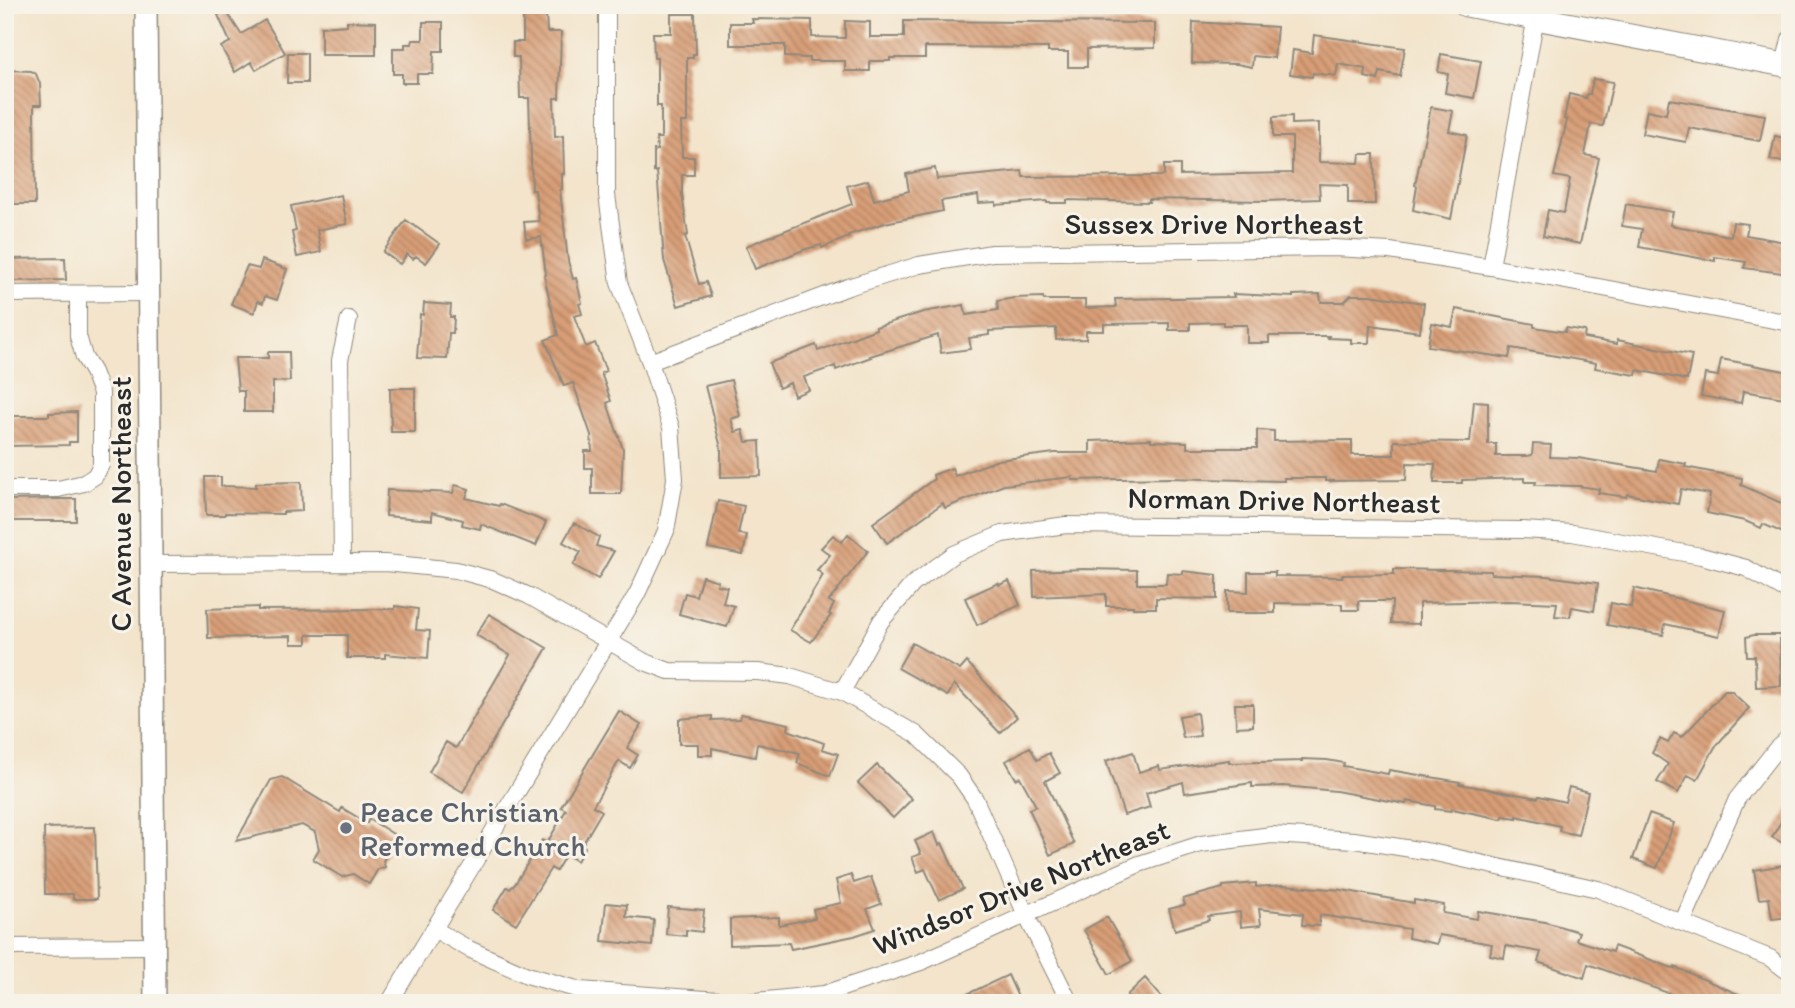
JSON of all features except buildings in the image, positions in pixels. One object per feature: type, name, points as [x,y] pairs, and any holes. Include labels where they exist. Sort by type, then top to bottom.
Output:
[{"type":"main road","points":[[1466,5],[1536,11],[1787,65]]},
{"type":"street","name":"C Avenue Northeast","points":[[146,5],[155,1003]]},
{"type":"street","points":[[389,1003],[637,594],[666,531],[676,479],[671,428],[650,362],[619,283],[607,195],[607,5]]},
{"type":"street","points":[[1491,267],[1536,11]]},
{"type":"street","points":[[1787,65],[1790,39]]},
{"type":"street","name":"Sussex Drive Northeast","points":[[650,362],[848,286],[919,265],[992,253],[1334,247],[1390,251],[1491,267],[1790,323]]},
{"type":"street","points":[[5,489],[58,489],[84,483],[94,476],[101,465],[101,393],[84,357],[78,336],[78,293]]},
{"type":"street","points":[[5,294],[148,293]]},
{"type":"street","points":[[342,562],[340,360],[349,319]]},
{"type":"street","name":"Norman Drive Northeast","points":[[842,692],[881,621],[913,584],[954,554],[1002,534],[1066,525],[1523,530],[1572,533],[1701,556],[1746,568],[1790,593]]},
{"type":"street","points":[[150,564],[342,562],[420,565],[456,570],[493,580],[529,596],[645,662],[669,671],[779,674],[842,692],[916,734],[959,776],[975,799],[1026,915],[1070,1003]]},
{"type":"street","points":[[1684,921],[1737,799],[1777,748],[1790,736]]},
{"type":"street","name":"Windsor Drive Northeast","points":[[434,929],[469,949],[527,975],[580,990],[747,1002],[824,994],[921,962],[1139,864],[1201,844],[1272,835],[1354,839],[1431,852],[1598,889],[1684,921],[1770,958],[1790,973]]},
{"type":"street","points":[[5,947],[153,946]]},
{"type":"place","name":"Peace Christian Reformed Church","points":[[346,828]]}]
